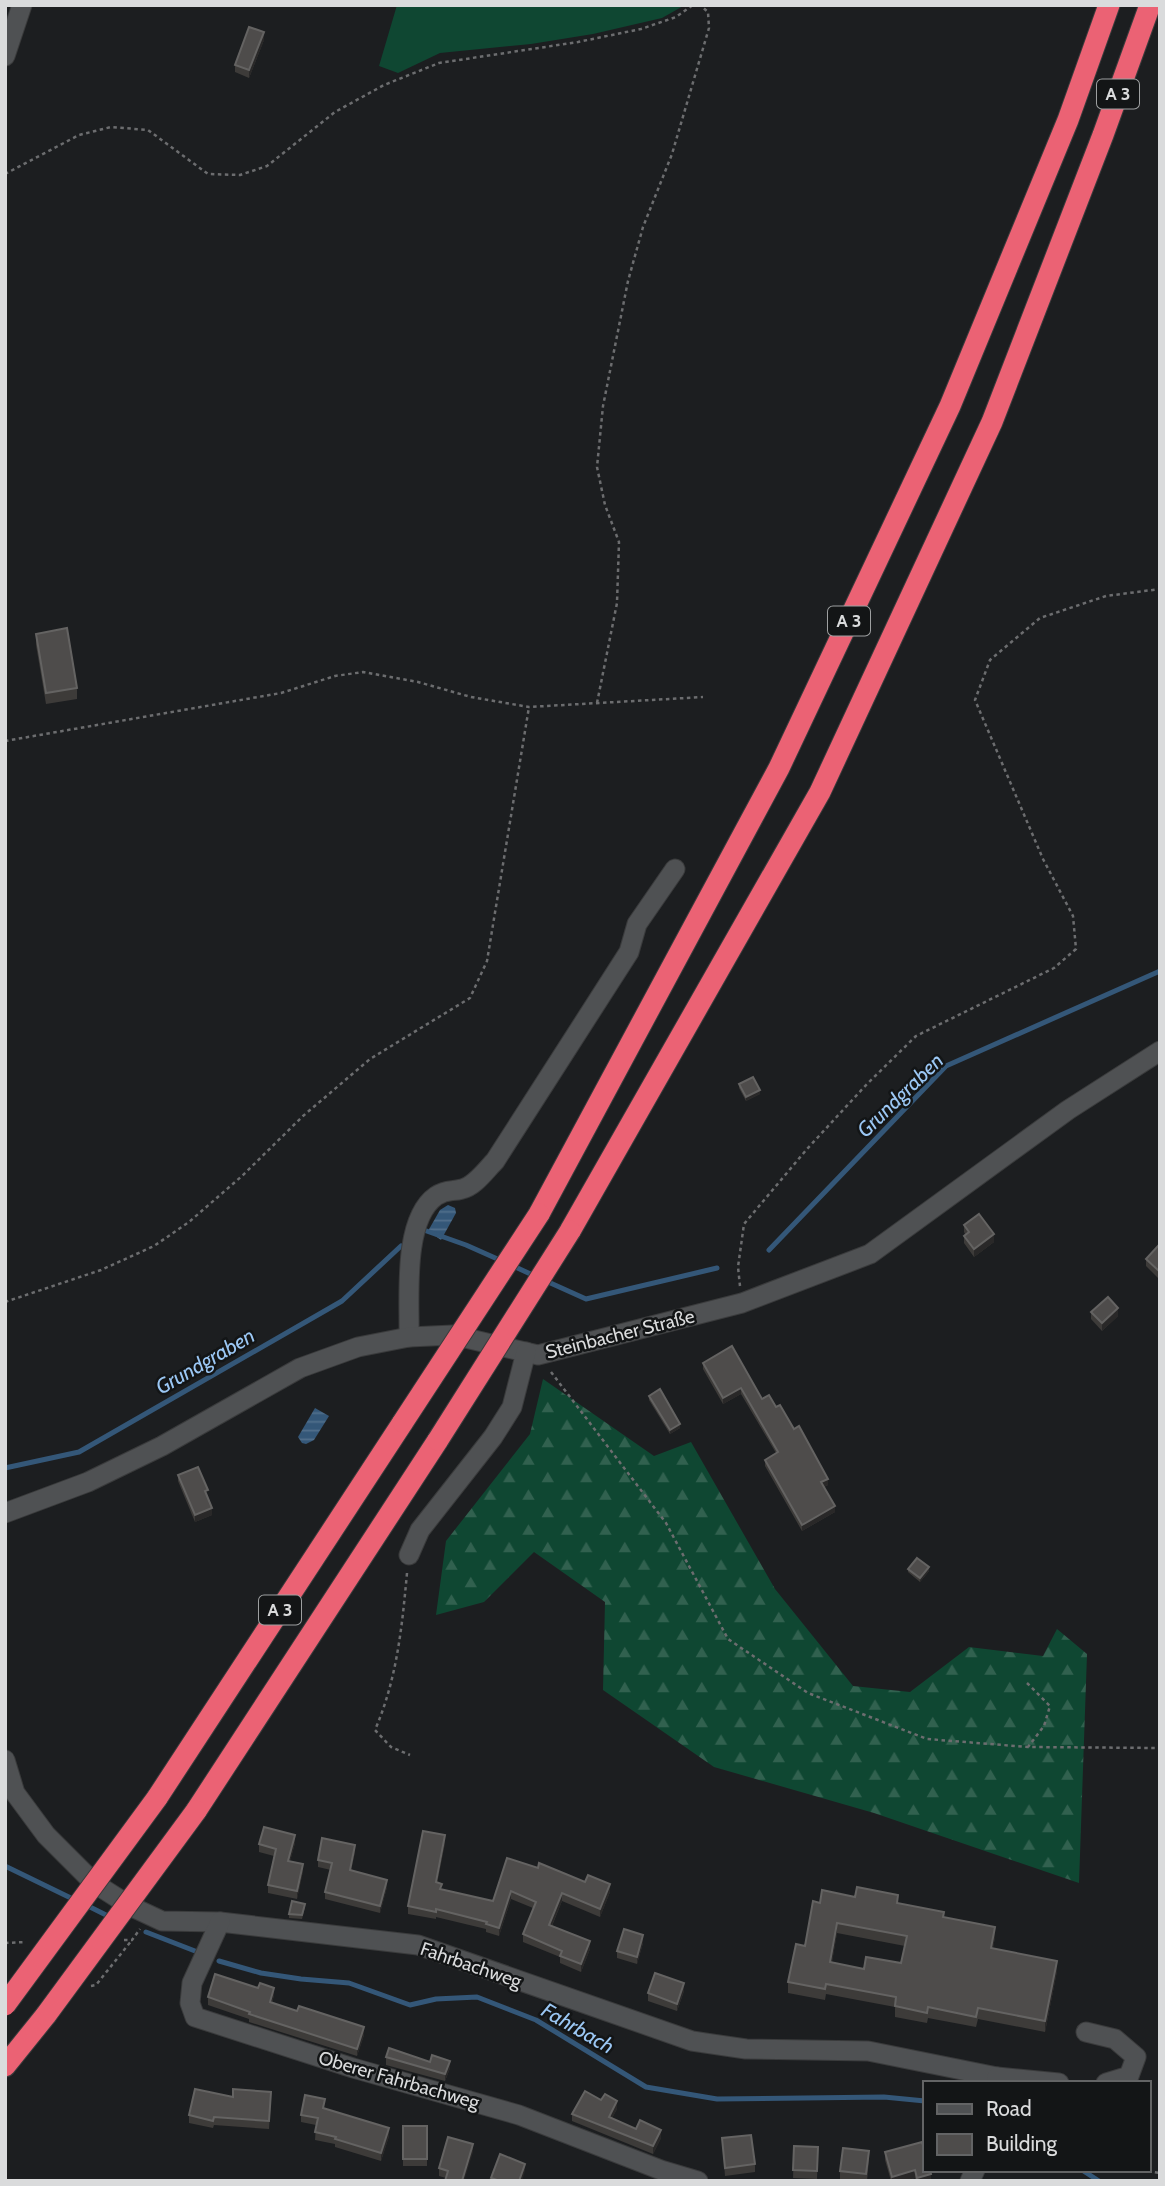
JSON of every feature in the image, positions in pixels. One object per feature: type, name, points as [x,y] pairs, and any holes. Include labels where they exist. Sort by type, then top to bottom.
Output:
[{"type":"highway","name":"A 3","points":[[5,2005],[157,1798],[539,1214],[779,768],[950,406],[1068,120],[1109,5]]},
{"type":"highway","name":"A 3","points":[[5,2066],[46,2015],[196,1811],[438,1440],[570,1231],[820,792],[992,422],[1103,135],[1150,5]]},
{"type":"street","points":[[5,56],[22,5]]},
{"type":"street","points":[[409,1338],[411,1258],[420,1215],[438,1195],[449,1190],[463,1189],[478,1179],[495,1161],[629,952],[637,924],[675,869]]},
{"type":"street","name":"Steinbacher Straße","points":[[5,1513],[88,1482],[162,1446],[300,1368],[358,1347],[409,1338],[453,1335],[532,1354],[741,1303],[870,1254],[1068,1110],[1160,1051]]},
{"type":"street","points":[[409,1555],[420,1530],[493,1437],[512,1407],[532,1354]]},
{"type":"street","name":"Fahrbachweg","points":[[5,1760],[15,1793],[46,1835],[94,1883],[130,1906],[162,1921],[220,1922],[418,1945],[691,2041],[746,2049],[868,2051],[996,2080],[1017,2081]]},
{"type":"street","name":"Oberer Fahrbachweg","points":[[220,1922],[192,1983],[190,2003],[195,2017],[353,2068],[519,2115],[698,2181]]},
{"type":"street","points":[[1086,2032],[1115,2039],[1136,2057],[1129,2076],[1113,2081]]},
{"type":"path","points":[[5,174],[79,135],[111,127],[148,130],[208,174],[240,175],[267,166],[335,112],[384,85],[439,63],[578,42],[641,29],[676,17],[693,5]]},
{"type":"path","points":[[597,703],[617,603],[619,542],[605,505],[597,467],[603,407],[628,281],[643,227],[672,154],[709,28],[708,12],[700,5]]},
{"type":"path","points":[[741,1303],[738,1268],[744,1224],[807,1149],[867,1084],[916,1036],[1054,968],[1076,948],[1073,916],[1043,859],[975,700],[990,660],[1040,618],[1107,596],[1160,589]]},
{"type":"path","points":[[5,741],[281,693],[335,676],[363,672],[418,681],[471,697],[529,707],[704,696]]},
{"type":"path","points":[[5,1302],[101,1270],[154,1246],[189,1223],[303,1116],[370,1059],[470,998],[487,961],[529,707]]},
{"type":"path","points":[[532,1354],[666,1522],[728,1639],[808,1693],[927,1739],[1028,1747],[1160,1748]]},
{"type":"path","points":[[409,1555],[401,1642],[386,1705],[376,1730],[391,1747],[410,1755]]},
{"type":"path","points":[[1027,1683],[1050,1706],[1044,1726],[1028,1747]]},
{"type":"green space","points":[[397,5],[685,5],[662,18],[593,34],[531,44],[440,53],[398,73],[379,66]]},
{"type":"green space","points":[[543,1379],[654,1456],[691,1442],[775,1589],[853,1686],[910,1692],[969,1647],[1043,1656],[1057,1629],[1087,1654],[1079,1883],[874,1813],[714,1767],[603,1690],[605,1602],[534,1552],[484,1602],[436,1615],[446,1541],[530,1434]]},
{"type":"water","points":[[448,1205],[455,1208],[456,1213],[441,1240],[428,1231],[440,1210]]},
{"type":"water","points":[[315,1408],[329,1416],[314,1440],[302,1443],[298,1437]]},
{"type":"building","points":[[249,27],[264,32],[249,70],[235,65]]},
{"type":"building","points":[[67,628],[77,688],[46,693],[36,634]]},
{"type":"building","points":[[753,1077],[760,1090],[746,1097],[739,1084]]},
{"type":"building","points":[[979,1214],[994,1234],[974,1249],[964,1236],[969,1232],[964,1225]]},
{"type":"building","points":[[1158,1246],[1160,1248],[1160,1272],[1146,1259]]},
{"type":"building","points":[[1108,1297],[1118,1308],[1102,1323],[1091,1312]]},
{"type":"building","points":[[732,1346],[762,1399],[769,1395],[776,1407],[780,1405],[794,1429],[799,1426],[828,1479],[821,1482],[835,1506],[802,1525],[765,1460],[778,1452],[741,1388],[723,1398],[703,1363]]},
{"type":"building","points":[[660,1389],[680,1424],[670,1430],[649,1396]]},
{"type":"building","points":[[198,1467],[212,1508],[195,1515],[178,1475]]},
{"type":"building","points":[[917,1558],[929,1567],[920,1578],[908,1569]]},
{"type":"building","points":[[264,1827],[295,1835],[288,1861],[303,1864],[297,1891],[268,1885],[276,1849],[259,1844]]},
{"type":"building","points":[[423,1831],[445,1835],[436,1882],[442,1884],[440,1889],[493,1901],[507,1858],[538,1868],[539,1863],[585,1882],[588,1875],[610,1884],[600,1909],[562,1893],[549,1925],[590,1941],[581,1964],[560,1956],[562,1951],[523,1934],[536,1902],[511,1891],[499,1928],[486,1924],[487,1922],[436,1909],[436,1912],[408,1906]]},
{"type":"building","points":[[322,1838],[355,1845],[350,1870],[387,1880],[380,1906],[325,1892],[332,1863],[318,1860]]},
{"type":"building","points":[[857,1887],[898,1895],[897,1903],[944,1912],[943,1917],[995,1927],[991,1948],[1057,1961],[1045,2021],[978,2008],[976,2017],[928,2007],[927,2013],[895,2006],[896,1997],[826,1984],[825,1989],[788,1982],[796,1944],[805,1946],[813,1901],[820,1903],[822,1890],[855,1897]],"holes":[[[837,1923],[907,1936],[901,1963],[866,1957],[864,1969],[830,1962]]]},
{"type":"building","points":[[292,1901],[305,1904],[302,1915],[289,1914]]},
{"type":"building","points":[[624,1929],[643,1935],[637,1957],[617,1951]]},
{"type":"building","points":[[655,1973],[684,1983],[677,2004],[648,1993]]},
{"type":"building","points":[[215,1974],[258,1988],[260,1983],[274,1988],[270,2002],[297,2011],[299,2006],[364,2027],[357,2049],[249,2014],[250,2012],[208,1997]]},
{"type":"building","points":[[389,2048],[430,2062],[432,2055],[450,2061],[445,2074],[386,2057]]},
{"type":"building","points":[[195,2089],[233,2097],[233,2089],[271,2092],[269,2121],[214,2117],[213,2121],[189,2115]]},
{"type":"building","points":[[585,2091],[601,2100],[605,2094],[617,2101],[609,2117],[636,2129],[640,2120],[661,2130],[653,2146],[572,2114]]},
{"type":"building","points":[[305,2095],[325,2099],[323,2108],[389,2128],[381,2153],[315,2132],[318,2118],[301,2115]]},
{"type":"building","points":[[403,2126],[427,2126],[427,2159],[403,2159]]},
{"type":"building","points":[[751,2135],[755,2164],[725,2168],[722,2138]]},
{"type":"building","points":[[448,2137],[473,2144],[462,2181],[445,2181],[448,2171],[439,2168]]},
{"type":"building","points":[[922,2142],[923,2172],[931,2174],[917,2178],[915,2170],[892,2177],[885,2152]]},
{"type":"building","points":[[794,2146],[818,2147],[817,2171],[793,2170]]},
{"type":"building","points":[[843,2148],[869,2151],[866,2174],[840,2171]]},
{"type":"building","points":[[500,2154],[525,2164],[519,2181],[491,2178]]},
{"type":"waterway","name":"Grundgraben","points":[[769,1250],[946,1066],[1160,971]]},
{"type":"waterway","name":"Grundgraben","points":[[421,1229],[502,1261]]},
{"type":"waterway","name":"Grundgraben","points":[[5,1468],[79,1452],[342,1301],[401,1246]]},
{"type":"waterway","name":"Grundgraben","points":[[511,1265],[537,1277]]},
{"type":"waterway","name":"Grundgraben","points":[[546,1281],[586,1299],[717,1268]]},
{"type":"waterway","name":"Fahrbach","points":[[5,1866],[77,1901]]},
{"type":"waterway","name":"Fahrbach","points":[[86,1905],[112,1918]]},
{"type":"waterway","name":"Fahrbach","points":[[146,1932],[195,1951]]},
{"type":"waterway","name":"Fahrbach","points":[[219,1961],[261,1973],[349,1983],[410,2005],[436,1999],[477,1997],[536,2020],[646,2087],[717,2099],[884,2097],[923,2101]]},
{"type":"waterway","points":[[1085,2172],[1099,2181]]}]
